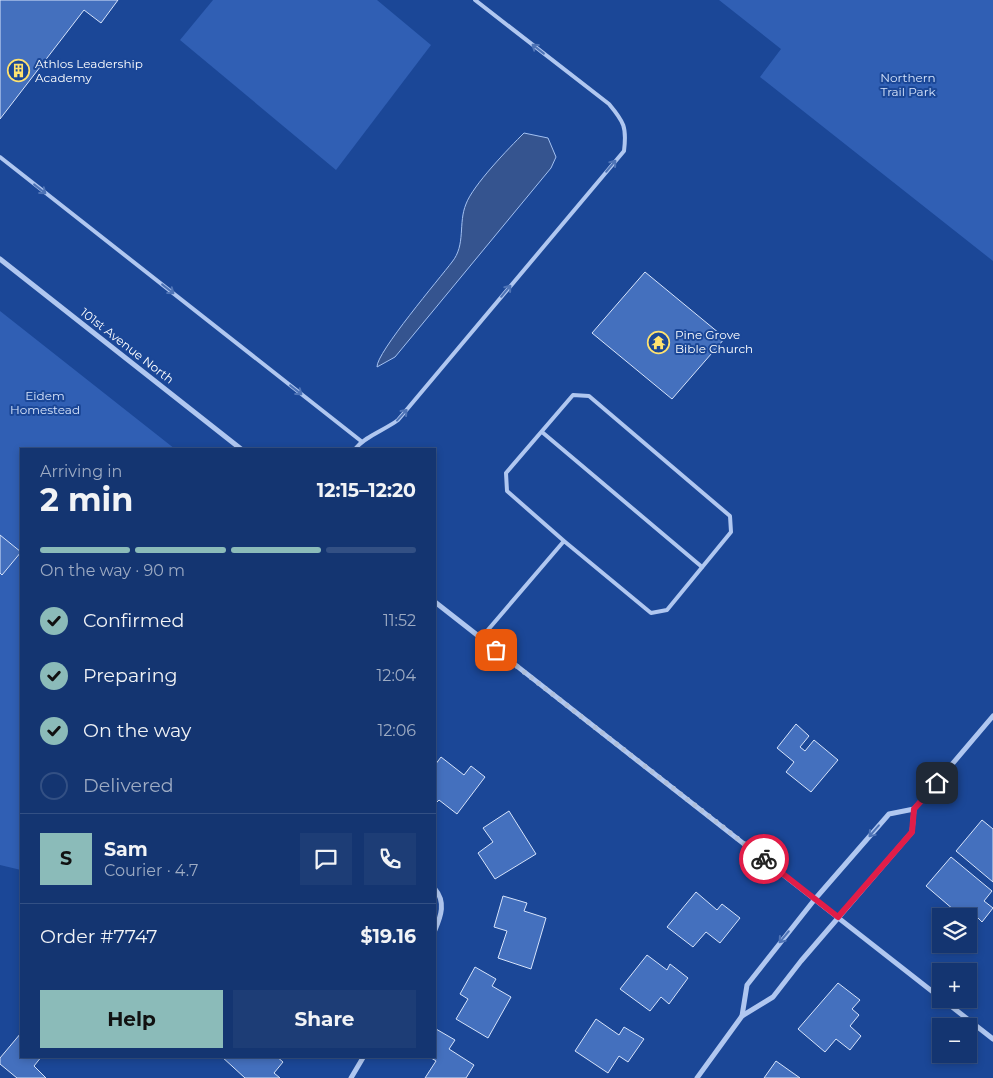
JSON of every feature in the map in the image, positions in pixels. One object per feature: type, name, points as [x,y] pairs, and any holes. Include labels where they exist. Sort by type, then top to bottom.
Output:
[{"type":"street","name":"101st Avenue North","points":[[0,259],[240,448]]},
{"type":"street","points":[[436,603],[993,1039]]},
{"type":"street","points":[[697,1078],[742,1016],[773,997],[838,917],[912,832],[914,809],[993,716]]},
{"type":"street","points":[[742,1016],[747,985],[815,899],[889,814],[914,809]]},
{"type":"street","points":[[436,891],[442,912],[436,927]]},
{"type":"street","points":[[351,1078],[363,1058]]},
{"type":"lane","points":[[357,448],[361,441],[385,430],[398,420],[624,151],[627,133],[622,119],[608,104],[476,0]]},
{"type":"lane","points":[[1,159],[361,441]]},
{"type":"lane","points":[[573,395],[589,396],[730,516],[731,532],[667,610],[651,613],[507,491],[506,474],[542,432],[573,395]]},
{"type":"lane","points":[[542,432],[702,567]]},
{"type":"lane","points":[[481,638],[564,541]]},
{"type":"green space","points":[[213,0],[377,0],[431,45],[336,170],[180,40]]},
{"type":"green space","name":"Northern Trail Park","points":[[719,0],[993,0],[993,261],[760,77],[781,49]]},
{"type":"green space","name":"Eidem Homestead","points":[[0,311],[174,448],[20,448],[20,870],[0,865]]},
{"type":"shaded area","points":[[524,133],[548,138],[556,157],[551,168],[395,357],[377,367],[379,359],[397,332],[456,255],[459,248],[462,219],[470,196],[492,167]]},
{"type":"building","name":"Athlos Leadership Academy","points":[[0,0],[118,0],[101,23],[84,10],[0,119]]},
{"type":"building","points":[[645,272],[725,338],[672,399],[592,333]]},
{"type":"building","points":[[0,535],[20,553],[2,575],[0,573]]},
{"type":"building","points":[[796,724],[809,736],[800,747],[805,751],[814,740],[838,760],[811,792],[786,772],[794,762],[777,748]]},
{"type":"building","points":[[441,757],[464,775],[471,766],[485,777],[457,814],[439,800],[436,803],[436,764]]},
{"type":"building","points":[[509,811],[536,854],[495,879],[478,853],[493,842],[483,828]]},
{"type":"building","points":[[982,820],[993,829],[993,882],[956,851]]},
{"type":"building","points":[[951,857],[992,891],[984,901],[993,908],[982,922],[977,917],[977,908],[952,908],[926,886]]},
{"type":"building","points":[[696,892],[717,910],[722,904],[740,918],[720,943],[706,932],[693,947],[667,927]]},
{"type":"building","points":[[503,896],[527,903],[524,911],[546,918],[531,969],[498,958],[507,931],[494,927]]},
{"type":"building","points":[[647,955],[667,970],[670,964],[688,978],[669,1004],[661,997],[650,1011],[620,989]]},
{"type":"building","points":[[475,967],[496,979],[492,986],[511,997],[488,1038],[456,1019],[468,999],[460,994]]},
{"type":"building","points":[[838,983],[860,1000],[852,1009],[859,1015],[850,1026],[861,1036],[850,1050],[836,1039],[825,1052],[798,1029]]},
{"type":"building","points":[[596,1019],[619,1035],[624,1027],[644,1039],[628,1062],[619,1056],[608,1073],[575,1051]]},
{"type":"building","points":[[436,1029],[455,1040],[449,1049],[474,1065],[466,1078],[425,1078],[436,1061],[431,1058],[436,1058]]},
{"type":"building","points":[[20,1034],[20,1058],[40,1058],[34,1066],[46,1078],[17,1078],[0,1064],[0,1058]]},
{"type":"building","points":[[223,1058],[278,1058],[283,1062],[274,1073],[280,1078],[245,1078]]},
{"type":"building","points":[[776,1061],[800,1078],[764,1078]]},
{"type":"way so far","points":[[496,650],[764,859]]},
{"type":"place","name":"Athlos Leadership Academy","points":[[19,71]]},
{"type":"place","name":"Pine Grove Bible Church","points":[[659,342]]},
{"type":"route","points":[[764,859],[838,917],[912,832],[914,809],[937,783]]}]
